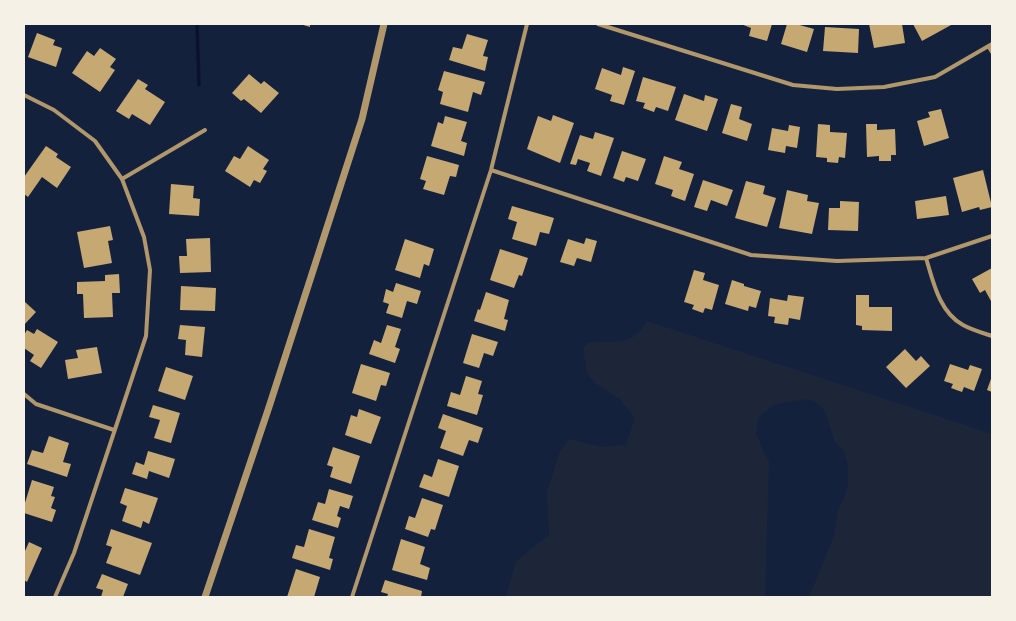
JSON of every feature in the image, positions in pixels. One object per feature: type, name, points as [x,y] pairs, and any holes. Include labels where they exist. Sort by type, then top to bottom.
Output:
[{"type":"street","points":[[205,597],[272,399],[362,120],[384,24]]},
{"type":"street","points":[[352,597],[492,170],[527,24]]},
{"type":"street","points":[[598,24],[793,85],[838,89],[884,87],[935,77],[990,46],[992,52]]},
{"type":"street","points":[[24,95],[54,110],[95,141],[122,178],[144,237],[150,270],[146,336],[74,554],[55,597]]},
{"type":"street","points":[[122,178],[205,130]]},
{"type":"street","points":[[492,170],[751,255],[837,261],[926,258],[992,236]]},
{"type":"street","points":[[926,258],[938,296],[945,309],[962,325],[992,336]]},
{"type":"street","points":[[24,394],[36,404],[114,430]]},
{"type":"shaded area","points":[[647,321],[992,434],[992,597],[809,597],[834,536],[838,511],[848,487],[848,465],[844,451],[835,442],[825,411],[816,402],[808,399],[774,405],[760,416],[757,422],[756,432],[763,451],[769,461],[765,597],[506,597],[516,561],[549,535],[547,492],[560,451],[570,439],[601,447],[626,445],[635,418],[620,399],[595,383],[587,374],[583,349],[588,343],[621,341],[635,336]]},
{"type":"building","points":[[300,24],[310,24],[310,27]]},
{"type":"building","points":[[741,24],[772,24],[767,41],[749,36],[751,28]]},
{"type":"building","points":[[787,24],[796,24],[814,29],[807,52],[781,44]]},
{"type":"building","points":[[869,24],[902,24],[905,43],[874,48]]},
{"type":"building","points":[[913,24],[953,24],[922,41]]},
{"type":"building","points":[[825,27],[859,29],[858,53],[823,51]]},
{"type":"building","points":[[37,33],[55,40],[53,45],[62,48],[56,67],[28,57]]},
{"type":"building","points":[[467,34],[488,40],[483,56],[488,57],[485,71],[449,60],[453,47],[462,49]]},
{"type":"building","points":[[100,48],[116,59],[110,67],[115,70],[100,92],[72,73],[87,51],[94,56]]},
{"type":"building","points":[[623,67],[635,71],[624,105],[610,101],[612,95],[595,89],[602,68],[621,75]]},
{"type":"building","points":[[444,71],[485,82],[481,95],[473,92],[468,112],[440,104],[443,92],[438,90]]},
{"type":"building","points":[[249,74],[261,84],[264,81],[279,93],[261,113],[244,99],[241,101],[232,93]]},
{"type":"building","points":[[643,77],[676,87],[668,111],[656,107],[654,112],[643,108],[645,103],[636,101]]},
{"type":"building","points":[[138,79],[148,85],[145,89],[165,102],[150,125],[132,114],[129,119],[116,111]]},
{"type":"building","points":[[684,94],[704,101],[705,95],[718,99],[707,131],[675,120]]},
{"type":"building","points":[[731,104],[742,107],[739,119],[752,124],[747,141],[722,133]]},
{"type":"building","points":[[941,109],[949,138],[924,146],[917,121],[930,117],[928,112]]},
{"type":"building","points":[[553,115],[574,123],[560,163],[527,149],[538,116],[551,121]]},
{"type":"building","points":[[445,116],[467,122],[461,141],[467,143],[464,156],[431,146],[438,122],[443,124]]},
{"type":"building","points":[[818,124],[830,125],[830,132],[847,133],[845,158],[839,157],[838,163],[827,162],[827,158],[816,157]]},
{"type":"building","points":[[866,124],[877,124],[877,130],[895,129],[896,155],[891,155],[891,161],[879,161],[879,156],[867,157]]},
{"type":"building","points":[[789,125],[800,127],[797,148],[786,146],[785,153],[768,150],[772,128],[788,131]]},
{"type":"building","points":[[595,132],[614,138],[601,176],[587,171],[590,163],[578,159],[576,165],[570,164],[580,135],[593,139]]},
{"type":"building","points":[[46,146],[58,154],[56,157],[71,167],[57,188],[42,177],[28,197],[24,194],[24,177]]},
{"type":"building","points":[[248,146],[269,160],[263,169],[267,171],[260,183],[254,180],[250,187],[225,171],[234,156],[240,159]]},
{"type":"building","points":[[622,151],[646,159],[638,181],[626,177],[624,182],[613,178]]},
{"type":"building","points":[[427,156],[459,165],[456,177],[450,176],[444,195],[423,189],[426,181],[420,179]]},
{"type":"building","points":[[664,156],[682,162],[679,169],[694,174],[685,201],[671,196],[673,190],[655,184]]},
{"type":"building","points":[[983,170],[992,207],[980,210],[979,207],[962,212],[953,178]]},
{"type":"building","points":[[703,180],[733,190],[727,206],[711,200],[707,211],[694,207]]},
{"type":"building","points":[[746,181],[765,186],[763,194],[776,198],[767,227],[735,218]]},
{"type":"building","points":[[171,184],[194,186],[193,198],[200,199],[199,216],[169,214]]},
{"type":"building","points":[[787,190],[808,195],[807,201],[819,203],[812,234],[779,228]]},
{"type":"building","points":[[946,196],[949,215],[917,219],[915,201]]},
{"type":"building","points":[[840,201],[859,202],[858,231],[828,230],[829,208],[840,208]]},
{"type":"building","points":[[512,206],[554,218],[549,234],[540,232],[536,246],[512,239],[517,222],[508,219]]},
{"type":"building","points":[[110,226],[113,240],[108,241],[112,263],[84,268],[77,232]]},
{"type":"building","points":[[210,238],[211,272],[180,273],[179,256],[187,256],[186,239]]},
{"type":"building","points":[[586,238],[597,241],[591,262],[577,258],[574,266],[560,262],[568,239],[584,244]]},
{"type":"building","points":[[405,239],[434,249],[429,266],[424,264],[420,278],[395,270]]},
{"type":"building","points":[[500,249],[528,258],[522,276],[519,275],[514,288],[490,280]]},
{"type":"building","points":[[992,268],[992,303],[985,290],[980,293],[972,279]]},
{"type":"building","points":[[694,270],[705,273],[703,280],[719,285],[712,310],[705,308],[703,313],[692,309],[694,305],[684,302]]},
{"type":"building","points":[[119,274],[120,293],[112,293],[113,317],[84,318],[83,294],[77,294],[77,282],[105,281],[105,275]]},
{"type":"building","points":[[732,280],[744,284],[744,286],[761,291],[756,308],[749,306],[748,311],[725,304]]},
{"type":"building","points":[[396,283],[421,291],[417,304],[407,301],[402,318],[386,313],[389,304],[383,302],[386,289],[393,292]]},
{"type":"building","points":[[181,286],[216,288],[215,311],[180,310]]},
{"type":"building","points":[[486,292],[509,300],[504,319],[508,320],[505,331],[474,321],[478,309],[480,310]]},
{"type":"building","points":[[788,295],[804,297],[800,320],[789,318],[788,325],[774,323],[775,317],[768,316],[770,298],[787,301]]},
{"type":"building","points":[[856,295],[869,295],[869,307],[892,307],[892,331],[862,330],[862,326],[856,325]]},
{"type":"building","points":[[25,302],[36,312],[24,325],[24,303]]},
{"type":"building","points":[[180,325],[205,327],[202,357],[185,355],[186,340],[178,339]]},
{"type":"building","points":[[387,325],[401,329],[395,347],[400,349],[395,363],[369,354],[374,340],[381,343]]},
{"type":"building","points":[[37,329],[58,342],[41,368],[30,361],[34,355],[24,348],[24,335],[27,330],[34,334]]},
{"type":"building","points":[[472,334],[498,342],[493,356],[484,353],[479,368],[463,363]]},
{"type":"building","points":[[97,347],[102,373],[68,379],[65,360],[78,358],[76,350]]},
{"type":"building","points":[[905,349],[916,361],[921,356],[930,366],[906,388],[886,367]]},
{"type":"building","points":[[361,364],[390,373],[386,386],[381,385],[376,401],[352,393]]},
{"type":"building","points":[[950,364],[968,370],[970,365],[982,369],[974,391],[964,387],[962,392],[951,388],[953,384],[944,381]]},
{"type":"building","points":[[166,367],[193,376],[185,400],[158,391]]},
{"type":"building","points":[[466,376],[482,381],[478,394],[483,395],[477,415],[447,406],[451,392],[460,395]]},
{"type":"building","points":[[992,376],[992,392],[987,390]]},
{"type":"building","points":[[153,405],[180,413],[171,443],[154,438],[160,420],[149,417]]},
{"type":"building","points":[[359,409],[381,417],[371,444],[345,435],[351,415],[357,417]]},
{"type":"building","points":[[443,414],[483,428],[478,443],[469,440],[463,456],[440,448],[446,431],[438,428]]},
{"type":"building","points":[[49,436],[69,443],[63,462],[71,464],[67,477],[27,464],[32,450],[43,453]]},
{"type":"building","points":[[333,447],[360,456],[351,484],[330,477],[333,467],[327,465]]},
{"type":"building","points":[[148,451],[175,459],[169,478],[149,471],[147,479],[132,474],[136,462],[144,465]]},
{"type":"building","points":[[438,459],[459,466],[449,497],[419,487],[424,474],[432,477]]},
{"type":"building","points":[[32,480],[54,487],[51,496],[55,497],[51,508],[56,510],[52,522],[24,513],[24,506]]},
{"type":"building","points":[[125,488],[158,498],[149,524],[143,521],[141,528],[122,521],[127,506],[120,503]]},
{"type":"building","points":[[329,489],[353,496],[349,509],[340,506],[337,516],[341,518],[338,528],[312,520],[318,502],[325,504]]},
{"type":"building","points":[[422,498],[443,505],[435,530],[431,529],[428,537],[405,529],[409,516],[415,518]]},
{"type":"building","points":[[111,529],[152,543],[140,575],[106,563],[112,547],[106,545]]},
{"type":"building","points":[[309,529],[335,537],[329,558],[333,559],[330,570],[292,558],[296,545],[304,547]]},
{"type":"building","points":[[401,539],[425,547],[420,564],[430,568],[427,580],[392,570]]},
{"type":"building","points":[[29,542],[42,548],[27,582],[24,580],[24,551]]},
{"type":"building","points":[[296,569],[320,577],[314,597],[287,597]]},
{"type":"building","points":[[102,574],[128,584],[123,597],[101,597],[103,590],[96,588]]},
{"type":"building","points":[[385,580],[422,591],[421,597],[387,597],[388,594],[381,592]]},
{"type":"waterway","points":[[197,24],[199,85]]}]
